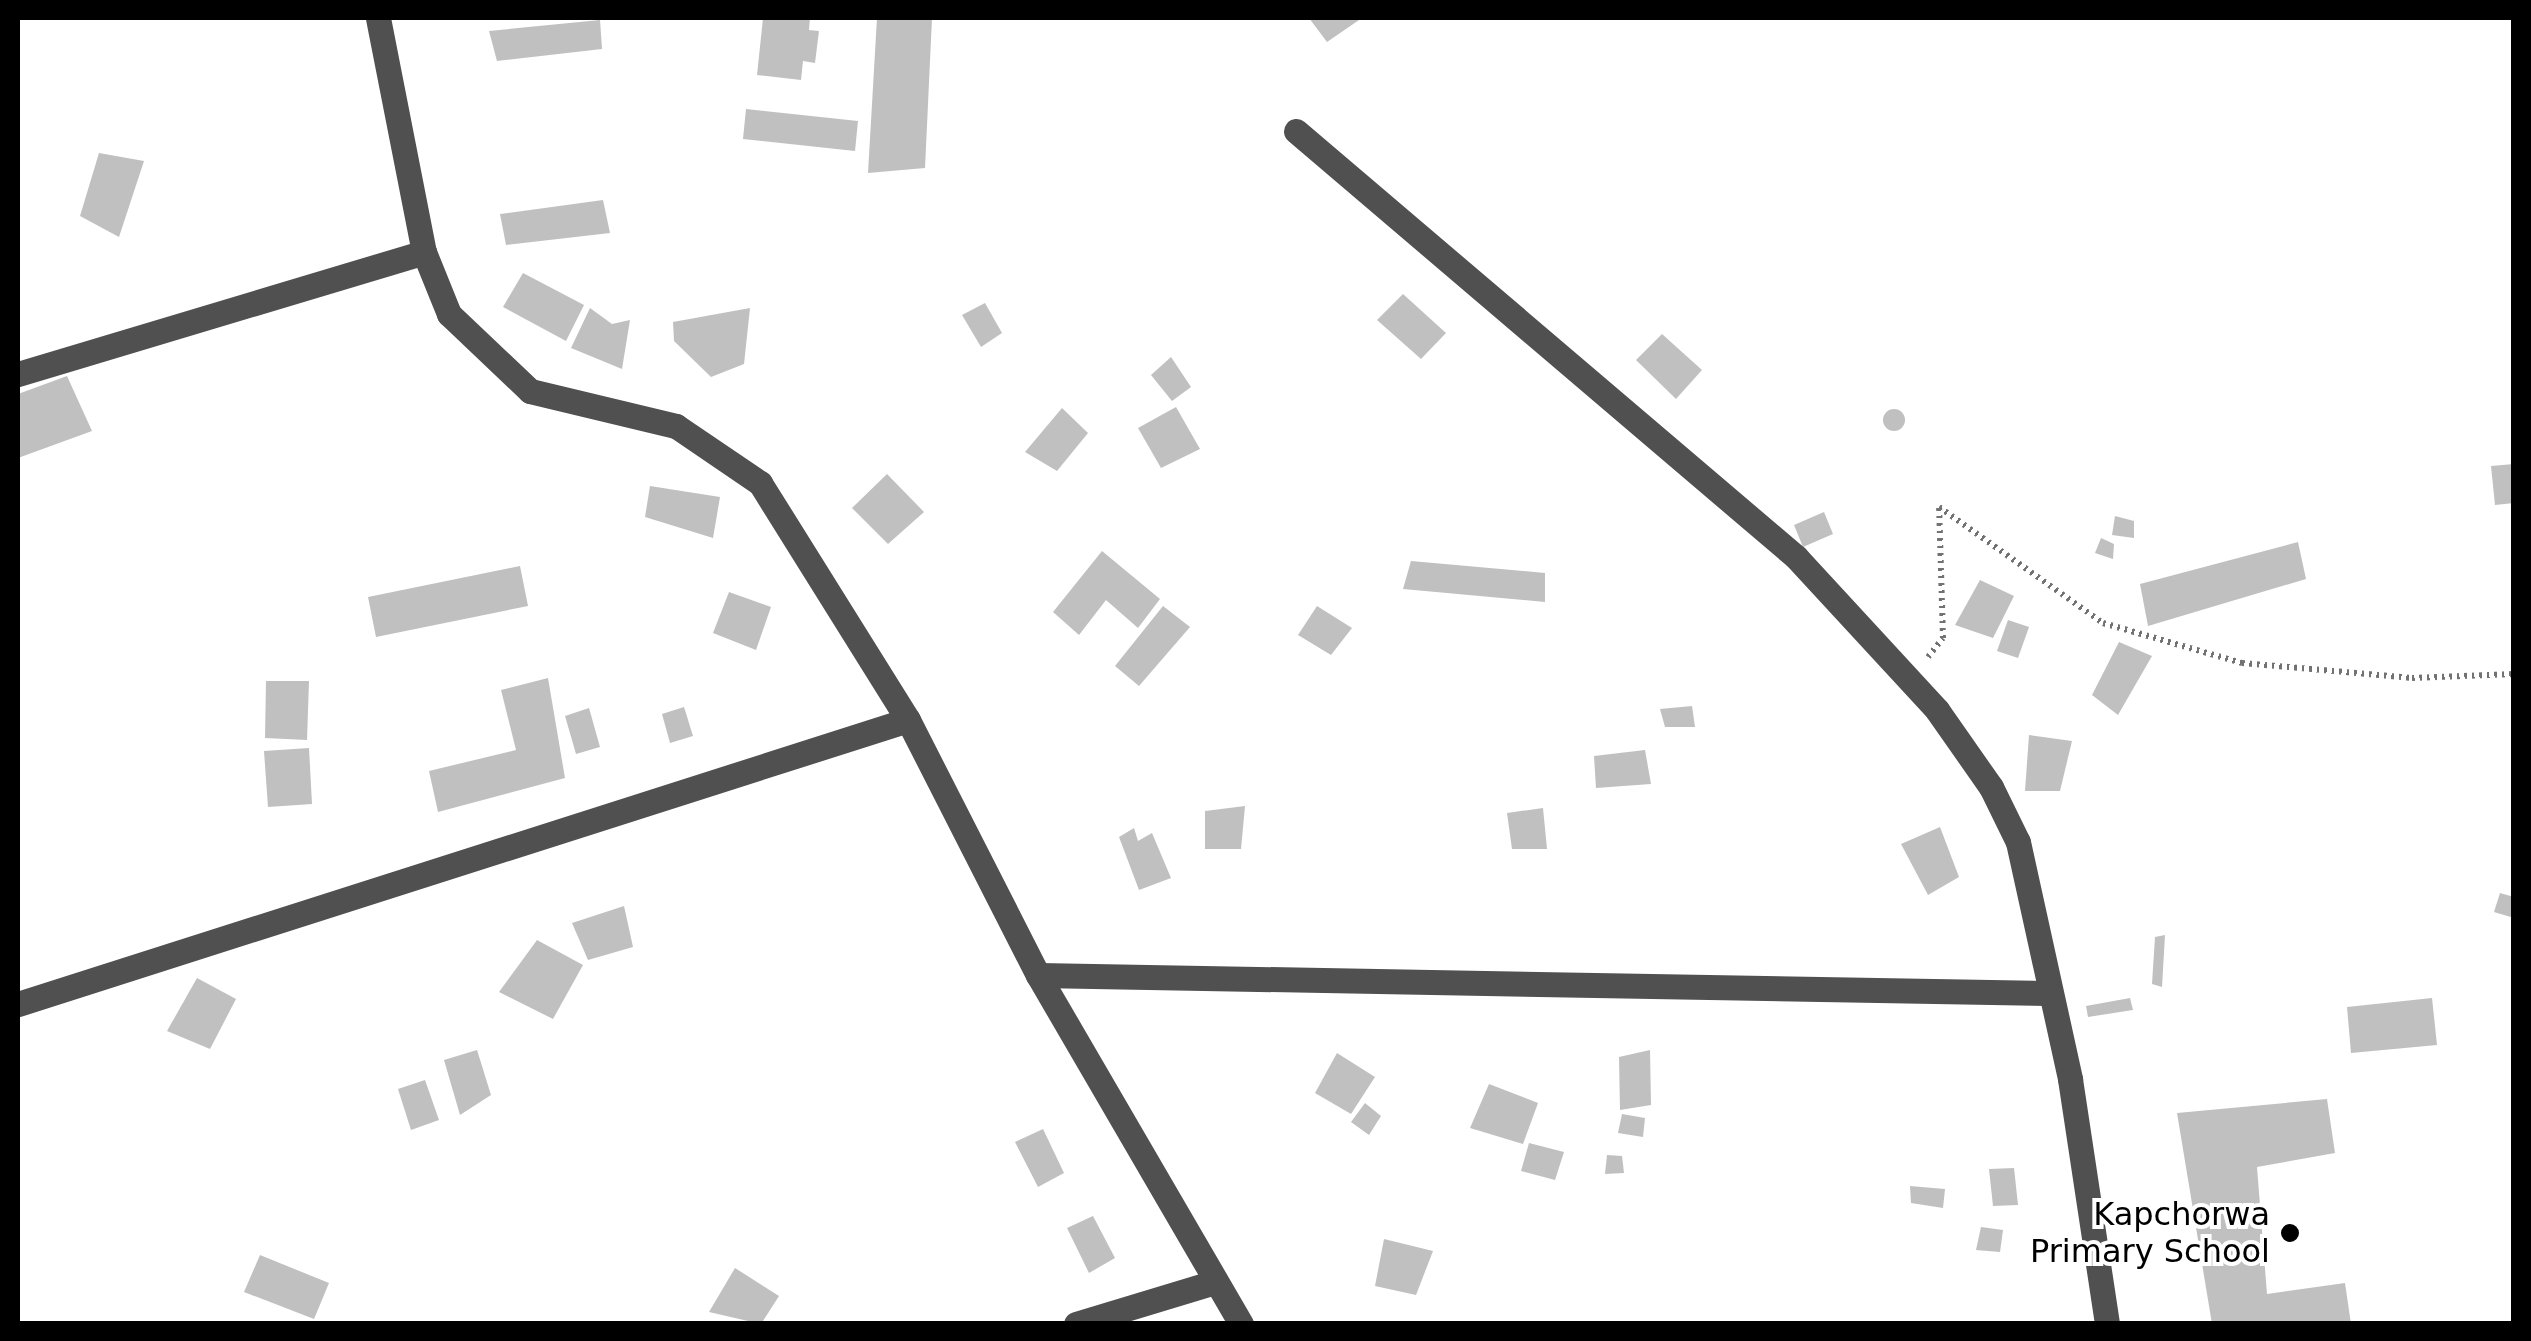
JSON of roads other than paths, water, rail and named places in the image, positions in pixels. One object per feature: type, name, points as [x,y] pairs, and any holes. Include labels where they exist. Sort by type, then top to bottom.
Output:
[{"type":"street","points":[[378,18],[424,252],[449,314],[508,377],[530,391],[676,426],[760,483],[908,720],[1038,975],[1241,1324]]},
{"type":"street","points":[[1296,131],[1796,558],[1909,680],[1991,788],[2018,842],[2107,1324]]},
{"type":"street","points":[[18,374],[424,252]]},
{"type":"street","points":[[18,1004],[908,720]]},
{"type":"street","points":[[1038,975],[2048,993]]},
{"type":"street","points":[[1076,1324],[1215,1282]]},
{"type":"place","name":"Kapchorwa Primary School","points":[[2290,1233]]}]
